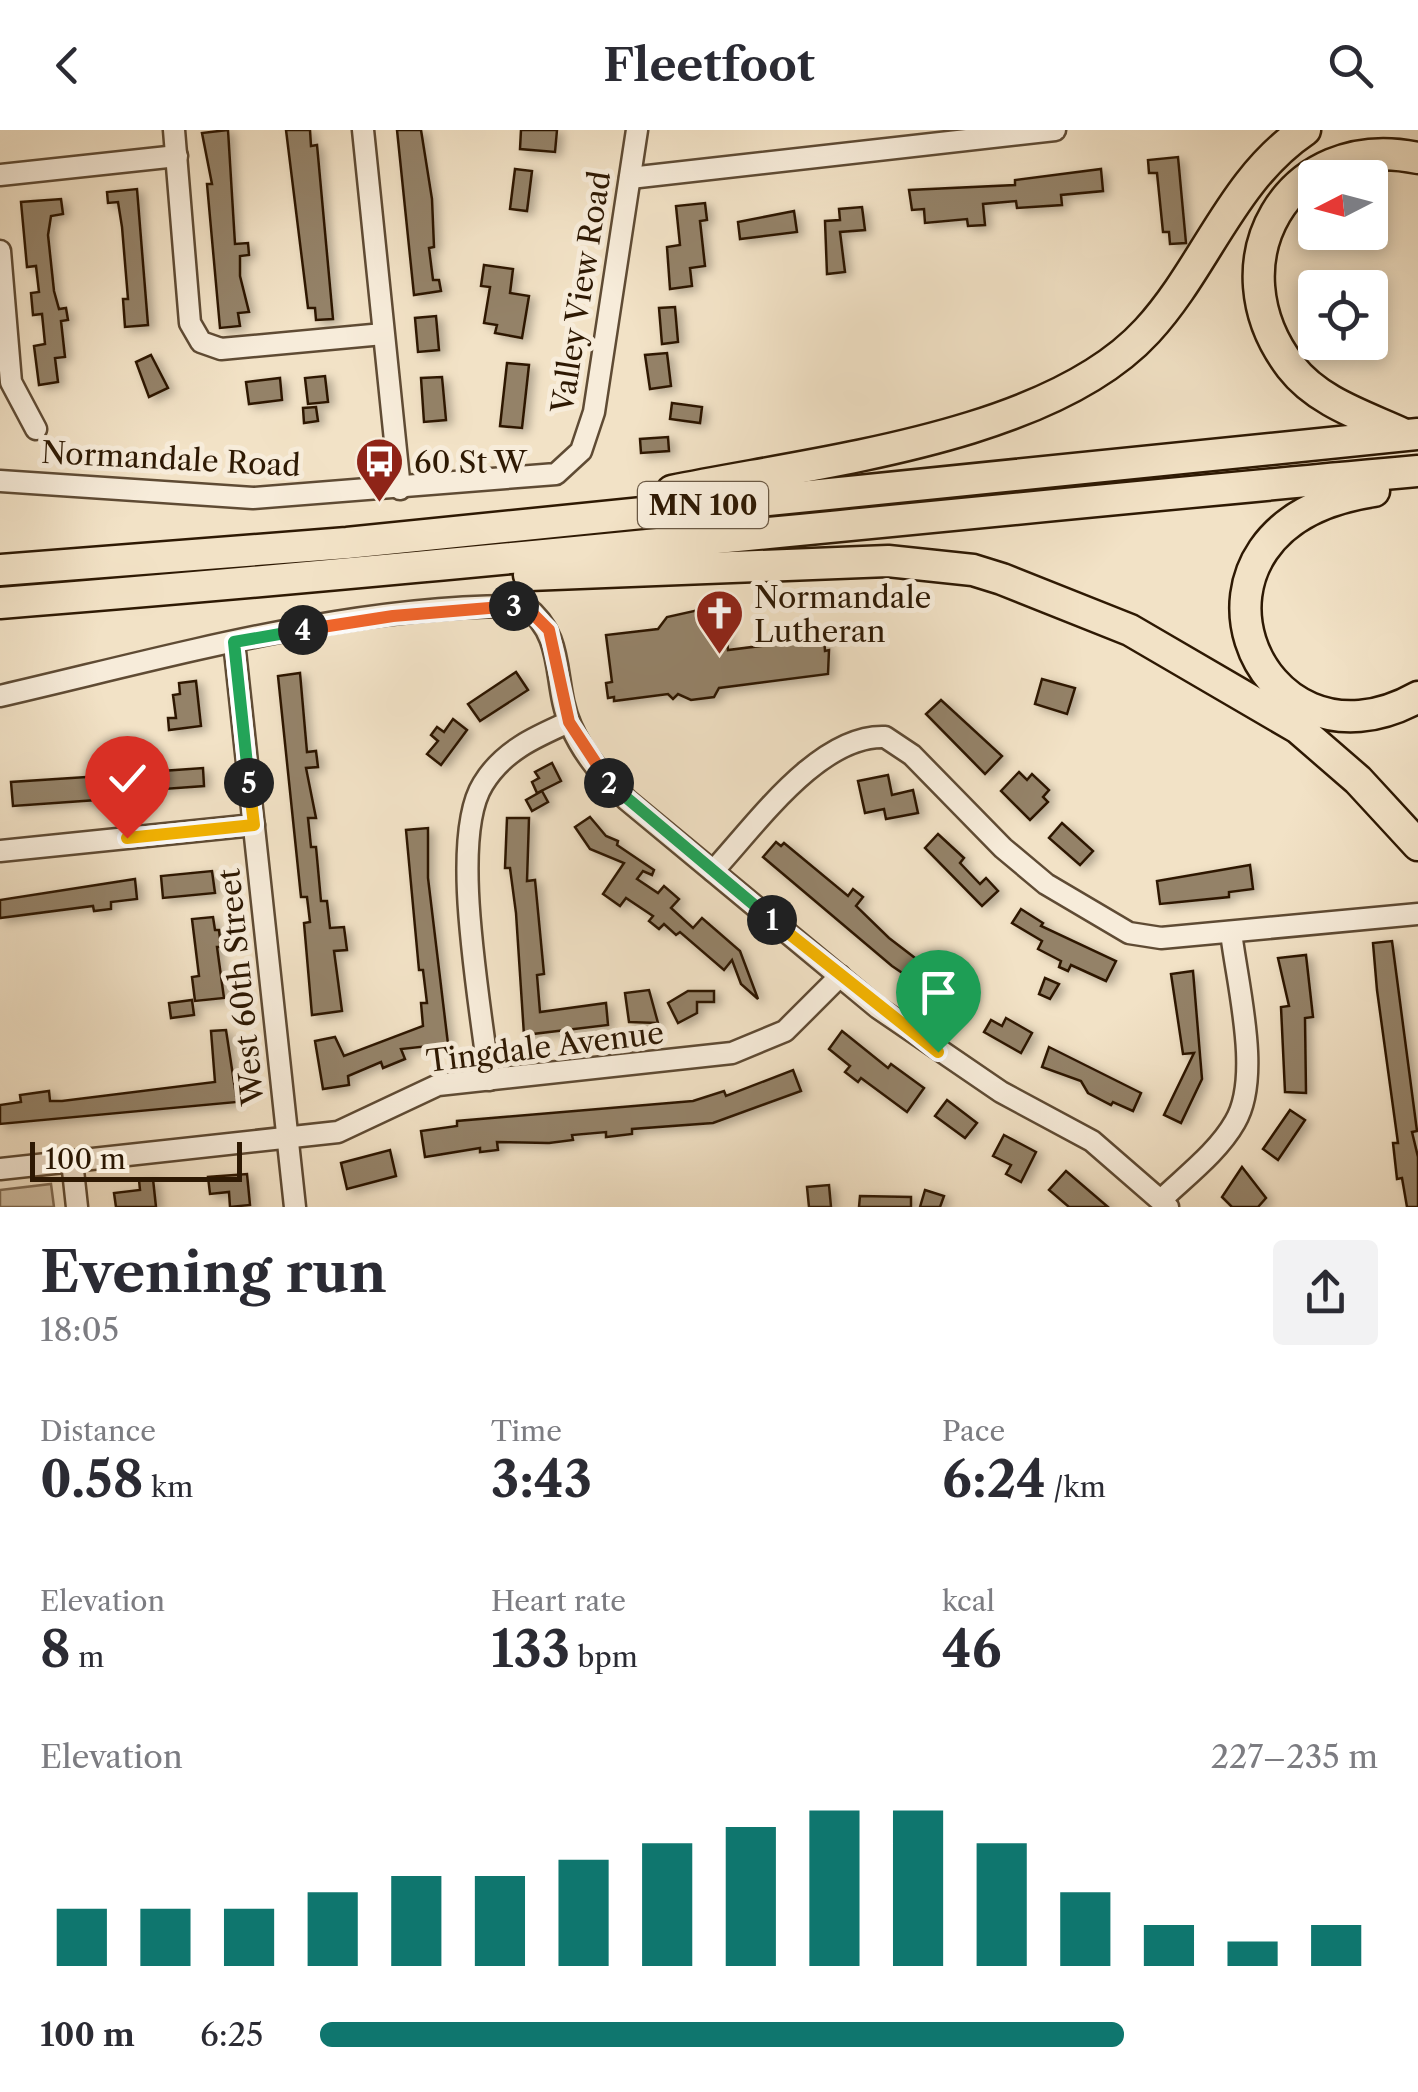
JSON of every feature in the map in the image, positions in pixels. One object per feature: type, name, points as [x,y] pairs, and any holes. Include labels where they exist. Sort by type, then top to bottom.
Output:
[{"type":"highway","points":[[496,528],[881,449],[949,432],[1064,393],[1097,373],[1147,332],[1188,280],[1246,184],[1305,130]]},
{"type":"highway","points":[[1412,435],[1330,401],[1290,366],[1265,319],[1256,267],[1259,246],[1275,210],[1321,165],[1368,152],[1418,158]]},
{"type":"highway","name":"MN 100","points":[[0,570],[496,528],[848,488],[1412,435]]},
{"type":"highway","name":"MN 100","points":[[0,603],[482,564],[900,517],[1418,471]]},
{"type":"highway","points":[[1418,483],[1318,504],[1284,524],[1258,556],[1246,613],[1250,646],[1271,680],[1315,710],[1341,716],[1381,713],[1418,697]]},
{"type":"highway","points":[[482,564],[529,575],[597,575],[888,560],[957,568],[1002,579],[1130,630],[1298,728],[1358,780],[1418,846]]},
{"type":"street","points":[[174,130],[190,322],[200,342],[221,349],[383,334]]},
{"type":"street","points":[[363,130],[400,489]]},
{"type":"street","name":"Valley View Road","points":[[400,489],[556,474],[580,451],[602,372],[637,130]]},
{"type":"street","points":[[630,178],[1055,130]]},
{"type":"street","points":[[0,175],[177,156]]},
{"type":"street","points":[[0,250],[11,382],[36,429]]},
{"type":"street","name":"Normandale Road","points":[[0,480],[253,498],[400,489]]},
{"type":"street","points":[[0,696],[234,642],[487,606],[525,606],[539,616],[558,656],[569,722],[603,777],[840,976],[938,1052],[1092,1140],[1165,1204],[1226,1136],[1245,1100],[1246,1061],[1231,932]]},
{"type":"street","name":"West 60th Street","points":[[234,642],[295,1207]]},
{"type":"street","points":[[488,1080],[466,832],[482,784],[498,763],[518,746],[569,722]]},
{"type":"street","points":[[713,871],[829,753],[868,736],[885,737],[912,754],[1023,867],[1129,933],[1161,938],[1418,914]]},
{"type":"street","points":[[0,851],[254,825]]},
{"type":"street","name":"Tingdale Avenue","points":[[0,1169],[288,1139],[353,1127],[438,1086],[732,1053],[784,1031],[840,976]]},
{"type":"street","points":[[72,1162],[77,1207]]},
{"type":"shaded area","points":[[51,1184],[54,1207],[0,1207],[0,1190]]},
{"type":"building","points":[[228,130],[235,244],[248,243],[249,255],[240,256],[240,276],[249,312],[238,313],[240,326],[220,328],[207,184],[212,184],[202,133]]},
{"type":"building","points":[[286,130],[310,130],[311,146],[317,145],[333,319],[316,320],[315,308],[308,308]]},
{"type":"building","points":[[397,130],[421,130],[432,199],[434,247],[429,248],[433,280],[439,280],[441,291],[414,295]]},
{"type":"building","points":[[521,130],[557,130],[555,152],[520,149]]},
{"type":"building","points":[[1178,157],[1186,243],[1170,244],[1169,232],[1163,232],[1157,173],[1149,173],[1148,160]]},
{"type":"building","points":[[515,169],[532,171],[527,211],[510,209]]},
{"type":"building","points":[[1101,169],[1103,191],[1061,195],[1062,205],[1017,208],[1016,201],[983,204],[985,225],[968,226],[967,219],[925,223],[924,209],[912,210],[909,190],[1015,185],[1015,180]]},
{"type":"building","points":[[137,189],[148,325],[125,327],[123,299],[128,299],[122,227],[118,202],[108,203],[107,192]]},
{"type":"building","points":[[61,199],[63,214],[51,216],[48,235],[54,291],[59,309],[66,308],[68,320],[61,321],[65,357],[55,358],[58,382],[39,385],[34,346],[45,344],[42,314],[33,315],[31,293],[39,292],[36,266],[27,267],[21,202]]},
{"type":"building","points":[[705,203],[707,220],[700,221],[705,266],[690,268],[692,286],[670,289],[667,247],[680,245],[676,206]]},
{"type":"building","points":[[862,207],[865,230],[840,232],[845,272],[827,274],[825,221],[840,220],[839,209]]},
{"type":"building","points":[[794,211],[797,232],[740,239],[738,222]]},
{"type":"building","points":[[484,265],[513,269],[510,293],[529,296],[522,338],[495,333],[497,325],[484,323],[490,287],[481,286]]},
{"type":"building","points":[[675,307],[678,342],[662,344],[659,308]]},
{"type":"building","points":[[436,316],[439,350],[418,352],[415,318]]},
{"type":"building","points":[[667,353],[671,386],[650,389],[645,355]]},
{"type":"building","points":[[151,355],[168,388],[149,397],[136,362]]},
{"type":"building","points":[[507,363],[529,365],[522,428],[500,426]]},
{"type":"building","points":[[325,376],[328,402],[308,404],[305,378]]},
{"type":"building","points":[[442,377],[446,420],[424,422],[421,378]]},
{"type":"building","points":[[280,378],[282,400],[249,404],[246,382]]},
{"type":"building","points":[[672,403],[702,407],[700,423],[670,419]]},
{"type":"building","points":[[316,407],[318,421],[304,423],[303,408]]},
{"type":"building","points":[[668,437],[669,451],[641,453],[640,439]]},
{"type":"building","name":"Normandale Lutheran","points":[[703,609],[711,615],[724,613],[728,650],[824,638],[825,651],[829,650],[828,674],[719,688],[714,697],[691,700],[678,694],[673,699],[668,694],[614,701],[614,697],[608,698],[606,683],[612,682],[606,635],[658,629],[667,617]]},
{"type":"building","points":[[516,672],[528,690],[480,721],[468,704]]},
{"type":"building","points":[[300,673],[307,752],[316,751],[318,767],[306,768],[316,818],[308,818],[311,847],[316,847],[321,901],[327,901],[330,928],[344,927],[347,950],[334,951],[342,1011],[312,1015],[304,923],[310,922],[307,897],[301,897],[278,676]]},
{"type":"building","points":[[1042,679],[1075,688],[1067,714],[1035,704]]},
{"type":"building","points":[[196,681],[201,726],[169,730],[168,718],[176,718],[173,695],[180,694],[179,683]]},
{"type":"building","points":[[941,700],[1002,756],[985,774],[926,714]]},
{"type":"building","points":[[453,719],[467,730],[441,765],[427,754],[438,741],[431,735],[437,727],[444,732]]},
{"type":"building","points":[[552,763],[561,781],[537,793],[532,782],[539,778],[535,772]]},
{"type":"building","points":[[203,768],[204,786],[164,789],[162,771]]},
{"type":"building","points":[[1019,772],[1027,780],[1032,774],[1049,790],[1043,797],[1048,802],[1030,820],[1001,791]]},
{"type":"building","points":[[132,774],[134,792],[125,793],[125,798],[13,806],[11,782]]},
{"type":"building","points":[[888,775],[892,795],[913,790],[918,813],[886,819],[884,809],[865,813],[858,781]]},
{"type":"building","points":[[542,791],[548,802],[532,811],[526,800]]},
{"type":"building","points":[[590,817],[606,836],[654,870],[652,875],[643,871],[637,879],[658,893],[664,886],[679,899],[671,908],[693,928],[702,918],[740,951],[758,999],[741,984],[732,960],[724,970],[680,932],[676,935],[664,924],[659,929],[649,921],[653,916],[626,898],[620,906],[603,894],[624,863],[590,849],[575,827]]},
{"type":"building","points":[[507,818],[529,818],[527,881],[535,880],[544,974],[537,975],[540,1012],[606,1003],[608,1025],[524,1035],[516,913],[510,868],[505,868]]},
{"type":"building","points":[[1062,823],[1093,851],[1080,865],[1049,838]]},
{"type":"building","points":[[428,828],[428,878],[448,1044],[401,1049],[405,1059],[383,1068],[381,1062],[348,1076],[349,1085],[323,1089],[315,1041],[335,1037],[344,1056],[423,1026],[421,1003],[427,1003],[423,970],[419,970],[406,830]]},
{"type":"building","points":[[938,834],[964,858],[960,863],[980,884],[986,878],[998,891],[982,906],[925,848]]},
{"type":"building","points":[[776,842],[781,846],[784,843],[848,896],[853,889],[863,897],[856,906],[889,938],[966,997],[957,1010],[892,966],[763,857]]},
{"type":"building","points":[[1250,865],[1253,889],[1229,892],[1229,897],[1160,904],[1157,881]]},
{"type":"building","points":[[212,871],[215,893],[163,898],[161,876]]},
{"type":"building","points":[[135,879],[137,899],[111,902],[111,909],[94,911],[93,906],[0,918],[0,900]]},
{"type":"building","points":[[1021,909],[1043,923],[1041,926],[1116,961],[1106,981],[1071,965],[1068,971],[1059,967],[1061,961],[1038,949],[1042,941],[1012,923]]},
{"type":"building","points":[[213,917],[215,930],[219,930],[221,947],[217,947],[224,998],[195,1001],[192,977],[199,976],[192,919]]},
{"type":"building","points":[[1392,941],[1417,1131],[1412,1132],[1418,1157],[1418,1207],[1407,1207],[1402,1178],[1397,1179],[1393,1143],[1398,1143],[1377,990],[1373,943]]},
{"type":"building","points":[[1306,955],[1313,1017],[1305,1018],[1306,1093],[1285,1092],[1281,1007],[1289,1006],[1278,958]]},
{"type":"building","points":[[1193,971],[1202,1079],[1181,1123],[1164,1115],[1194,1053],[1183,1054],[1171,974]]},
{"type":"building","points":[[1045,978],[1059,984],[1050,999],[1039,994]]},
{"type":"building","points":[[649,990],[658,1023],[629,1022],[625,993]]},
{"type":"building","points":[[688,991],[714,991],[714,1002],[697,1002],[697,1013],[678,1023],[668,1003]]},
{"type":"building","points":[[192,1000],[194,1015],[171,1018],[169,1003]]},
{"type":"building","points":[[1006,1018],[1032,1033],[1021,1053],[984,1032],[991,1020],[1002,1026]]},
{"type":"building","points":[[226,1030],[237,1102],[0,1124],[0,1105],[21,1102],[20,1095],[49,1091],[50,1101],[62,1101],[215,1082],[211,1031]]},
{"type":"building","points":[[842,1031],[888,1068],[891,1064],[924,1088],[907,1112],[861,1078],[858,1082],[845,1072],[850,1066],[829,1049]]},
{"type":"building","points":[[1049,1047],[1141,1093],[1133,1111],[1088,1093],[1081,1081],[1042,1067]]},
{"type":"building","points":[[793,1070],[801,1091],[713,1123],[632,1129],[632,1134],[606,1137],[606,1132],[572,1135],[573,1140],[549,1143],[497,1142],[498,1150],[480,1152],[480,1148],[425,1157],[421,1131],[457,1126],[457,1121],[693,1101],[724,1091],[726,1096]]},
{"type":"building","points":[[947,1100],[977,1123],[965,1138],[935,1116]]},
{"type":"building","points":[[1290,1110],[1305,1120],[1278,1160],[1263,1149]]},
{"type":"building","points":[[1004,1135],[1036,1152],[1021,1182],[1006,1174],[1011,1165],[993,1156]]},
{"type":"building","points":[[390,1150],[396,1176],[347,1189],[341,1163]]},
{"type":"building","points":[[1242,1167],[1266,1198],[1258,1207],[1232,1207],[1222,1197]]},
{"type":"building","points":[[1066,1171],[1108,1207],[1069,1207],[1049,1190]]},
{"type":"building","points":[[247,1174],[250,1205],[230,1207],[229,1192],[210,1194],[208,1177]]},
{"type":"building","points":[[153,1179],[156,1207],[116,1207],[114,1193],[140,1190],[139,1180]]},
{"type":"building","points":[[829,1185],[831,1207],[809,1207],[807,1187]]},
{"type":"building","points":[[925,1190],[944,1196],[940,1207],[920,1207]]},
{"type":"building","points":[[860,1196],[911,1197],[911,1207],[859,1207]]},
{"type":"place","name":"60 St W","points":[[379,504]]},
{"type":"place","name":"Normandale Lutheran","points":[[719,656]]},
{"type":"route","points":[[127,838],[254,825],[234,642],[393,616],[525,606],[549,630],[558,656],[569,722],[603,777],[878,1008],[938,1052]]}]
